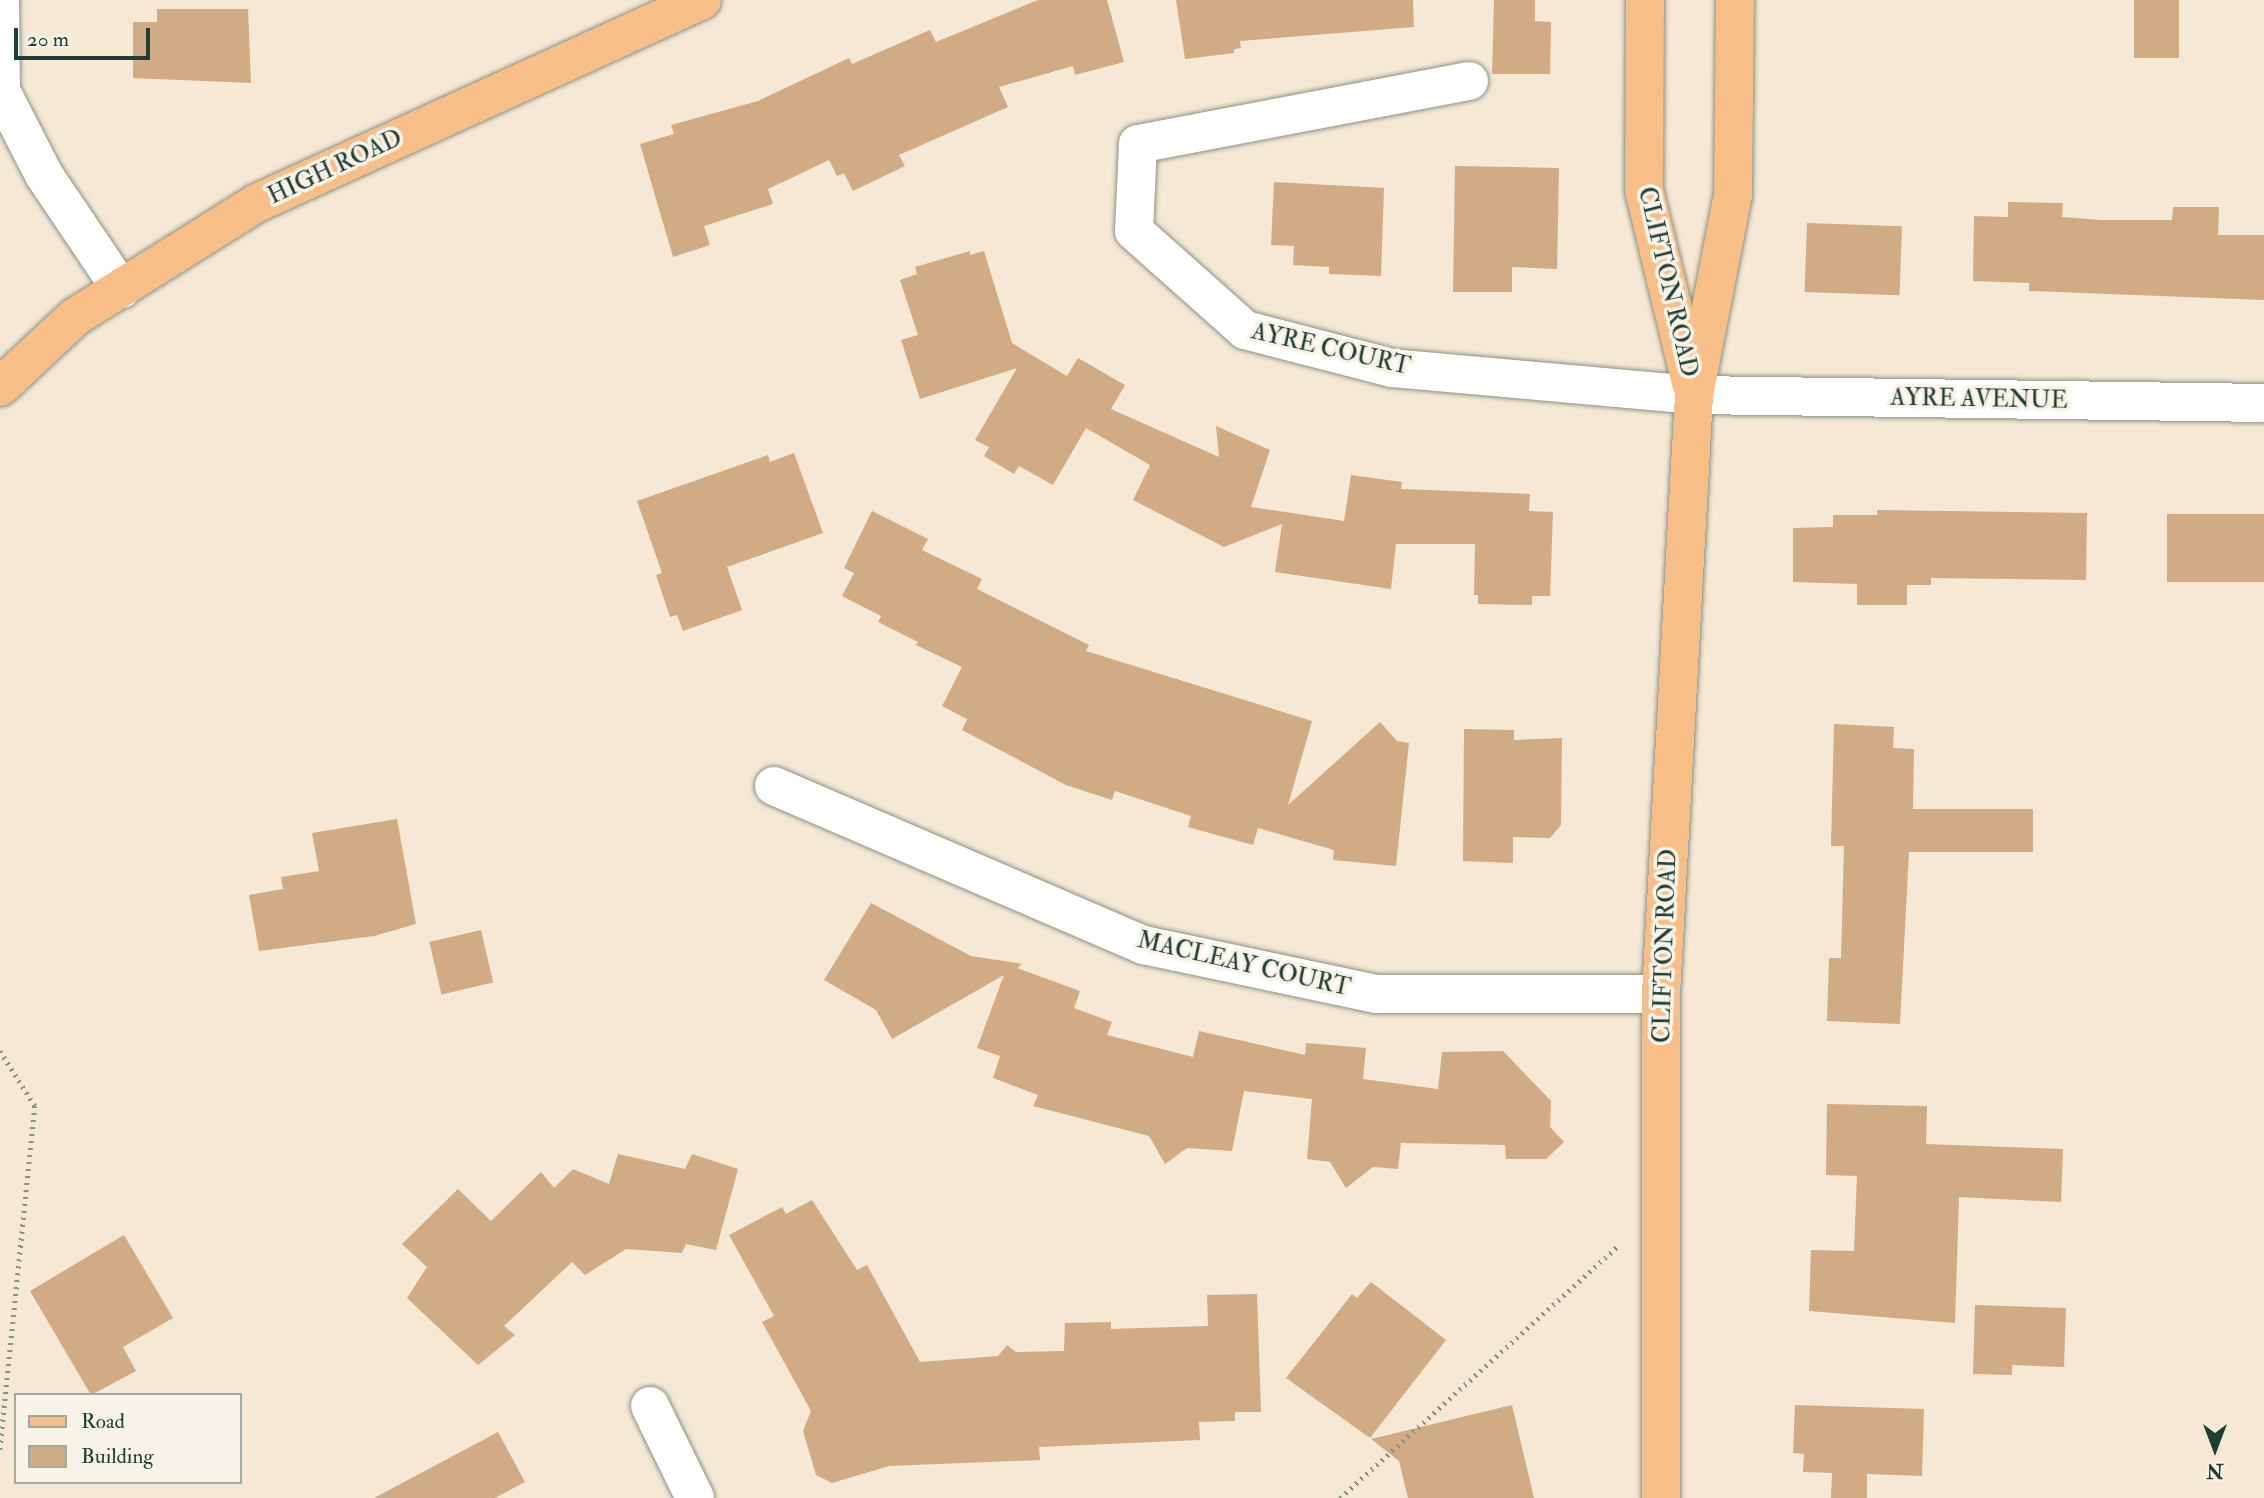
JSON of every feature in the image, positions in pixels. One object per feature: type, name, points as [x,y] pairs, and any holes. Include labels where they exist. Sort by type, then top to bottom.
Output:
[{"type":"main road","name":"HIGH ROAD","points":[[0,387],[75,317],[257,203],[661,11],[702,0]]},
{"type":"main road","name":"CLIFTON ROAD","points":[[1645,0],[1644,190],[1694,395]]},
{"type":"main road","name":"CLIFTON ROAD","points":[[1661,1498],[1661,994],[1694,395],[1733,194],[1735,0]]},
{"type":"street","points":[[1,0],[1,91],[44,176],[121,289]]},
{"type":"street","name":"AYRE COURT","points":[[1469,81],[1138,144],[1134,231],[1245,330],[1392,368],[1694,395]]},
{"type":"street","name":"AYRE AVENUE","points":[[1694,395],[2264,403]]},
{"type":"street","name":"MACLEAY COURT","points":[[774,786],[1144,945],[1376,994],[1661,994]]},
{"type":"street","points":[[650,1406],[695,1498]]},
{"type":"path","points":[[0,1051],[35,1106],[0,1452]]},
{"type":"path","points":[[1340,1498],[1662,1207]]},
{"type":"building","points":[[1038,0],[1107,0],[1124,62],[1075,75],[1073,66],[999,87],[1008,107],[899,155],[905,166],[853,191],[844,173],[837,176],[829,160],[768,189],[773,204],[704,226],[710,245],[673,257],[640,144],[674,134],[671,125],[758,101],[849,58],[852,64],[930,30],[936,42]]},
{"type":"building","points":[[1176,0],[1413,0],[1414,27],[1240,41],[1241,48],[1234,49],[1234,53],[1185,59]]},
{"type":"building","points":[[1494,0],[1535,0],[1535,21],[1551,22],[1550,74],[1492,74]]},
{"type":"building","points":[[2134,0],[2179,0],[2179,58],[2134,58]]},
{"type":"building","points":[[157,9],[248,9],[251,83],[133,78],[133,22],[157,22]]},
{"type":"building","points":[[1455,166],[1559,168],[1557,269],[1512,267],[1512,292],[1453,292]]},
{"type":"building","points":[[1274,182],[1384,188],[1381,276],[1329,274],[1329,267],[1293,265],[1294,246],[1271,245]]},
{"type":"building","points":[[2008,202],[2063,203],[2062,217],[2101,220],[2172,220],[2173,207],[2219,207],[2218,235],[2264,235],[2264,300],[2029,291],[2029,283],[1973,281],[1974,216],[2008,217]]},
{"type":"building","points":[[1807,223],[1902,226],[1900,295],[1805,292]]},
{"type":"building","points":[[970,251],[970,255],[984,251],[1012,343],[1067,376],[1078,358],[1125,385],[1111,409],[1219,457],[1216,426],[1270,450],[1251,507],[1344,521],[1351,475],[1402,482],[1401,489],[1530,494],[1529,511],[1553,512],[1550,596],[1532,596],[1532,605],[1478,604],[1478,595],[1474,595],[1475,544],[1396,544],[1391,589],[1275,572],[1282,524],[1224,547],[1133,500],[1150,465],[1086,428],[1053,485],[1019,466],[1014,474],[984,456],[989,447],[975,440],[1017,368],[920,399],[901,340],[918,335],[900,280],[917,274],[915,267]]},
{"type":"building","points":[[794,453],[823,533],[727,567],[742,610],[683,631],[677,615],[670,617],[656,575],[662,573],[637,501],[768,455],[770,462]]},
{"type":"building","points":[[1877,510],[2087,513],[2086,580],[1931,578],[1931,585],[1907,585],[1907,605],[1857,605],[1857,584],[1793,582],[1793,528],[1833,527],[1833,515],[1877,515]]},
{"type":"building","points":[[872,511],[928,539],[922,550],[982,579],[977,589],[1089,645],[1086,651],[1312,721],[1288,805],[1380,722],[1397,741],[1409,743],[1396,866],[1333,860],[1334,850],[1258,828],[1253,845],[1188,827],[1191,816],[1115,791],[1112,800],[1066,785],[962,730],[967,719],[942,706],[962,667],[916,645],[918,642],[878,622],[881,616],[842,596],[854,573],[844,568]]},
{"type":"building","points":[[2167,514],[2264,514],[2264,582],[2167,582]]},
{"type":"building","points":[[1834,724],[1894,727],[1893,748],[1914,749],[1913,809],[2033,809],[2033,852],[1909,852],[1900,1024],[1827,1021],[1829,958],[1841,958],[1844,846],[1831,846]]},
{"type":"building","points":[[1464,729],[1514,730],[1514,740],[1562,738],[1561,825],[1550,838],[1513,837],[1513,863],[1463,861]]},
{"type":"building","points":[[397,819],[416,924],[374,936],[259,951],[249,895],[283,889],[281,877],[319,871],[312,833]]},
{"type":"building","points":[[871,903],[971,956],[1022,964],[1017,968],[1080,991],[1074,1008],[1112,1022],[1107,1035],[1193,1057],[1199,1031],[1305,1055],[1306,1043],[1366,1048],[1363,1079],[1438,1089],[1442,1052],[1503,1051],[1551,1101],[1550,1127],[1564,1142],[1546,1159],[1506,1159],[1505,1145],[1401,1143],[1398,1169],[1373,1167],[1346,1188],[1330,1162],[1307,1159],[1312,1099],[1244,1091],[1232,1151],[1187,1148],[1165,1164],[1149,1136],[1033,1106],[1038,1095],[993,1078],[1000,1056],[977,1048],[1004,975],[892,1039],[876,1010],[824,980]]},
{"type":"building","points":[[481,930],[493,983],[442,995],[429,942]]},
{"type":"building","points":[[1827,1104],[1927,1106],[1926,1144],[2063,1149],[2061,1202],[1959,1197],[1955,1323],[1809,1311],[1811,1250],[1854,1251],[1857,1176],[1826,1175]]},
{"type":"building","points":[[618,1154],[685,1169],[692,1154],[738,1169],[716,1250],[686,1244],[682,1253],[626,1249],[585,1275],[572,1262],[504,1326],[515,1335],[478,1365],[407,1298],[427,1267],[402,1244],[458,1189],[491,1221],[541,1172],[554,1188],[573,1169],[609,1184]]},
{"type":"building","points":[[812,1200],[857,1270],[867,1265],[920,1362],[998,1356],[1007,1345],[1016,1352],[1064,1351],[1065,1323],[1111,1322],[1111,1329],[1208,1326],[1207,1295],[1257,1294],[1261,1412],[1235,1412],[1235,1421],[1199,1422],[1200,1440],[1039,1447],[1040,1460],[889,1466],[832,1483],[816,1475],[803,1431],[811,1411],[762,1322],[774,1316],[729,1235],[782,1207],[786,1214]]},
{"type":"building","points":[[124,1235],[173,1318],[123,1347],[136,1371],[95,1393],[90,1393],[30,1291]]},
{"type":"building","points":[[1371,1282],[1446,1340],[1370,1438],[1286,1378],[1352,1294],[1357,1298]]},
{"type":"building","points":[[1975,1305],[2066,1308],[2064,1367],[2012,1365],[2012,1375],[1973,1374]]},
{"type":"building","points":[[1512,1405],[1534,1498],[1408,1498],[1399,1461],[1371,1439]]},
{"type":"building","points":[[1795,1405],[1924,1409],[1922,1476],[1867,1474],[1867,1498],[1831,1498],[1832,1473],[1803,1472],[1804,1454],[1793,1453]]},
{"type":"building","points":[[498,1432],[525,1482],[495,1498],[374,1498]]}]
